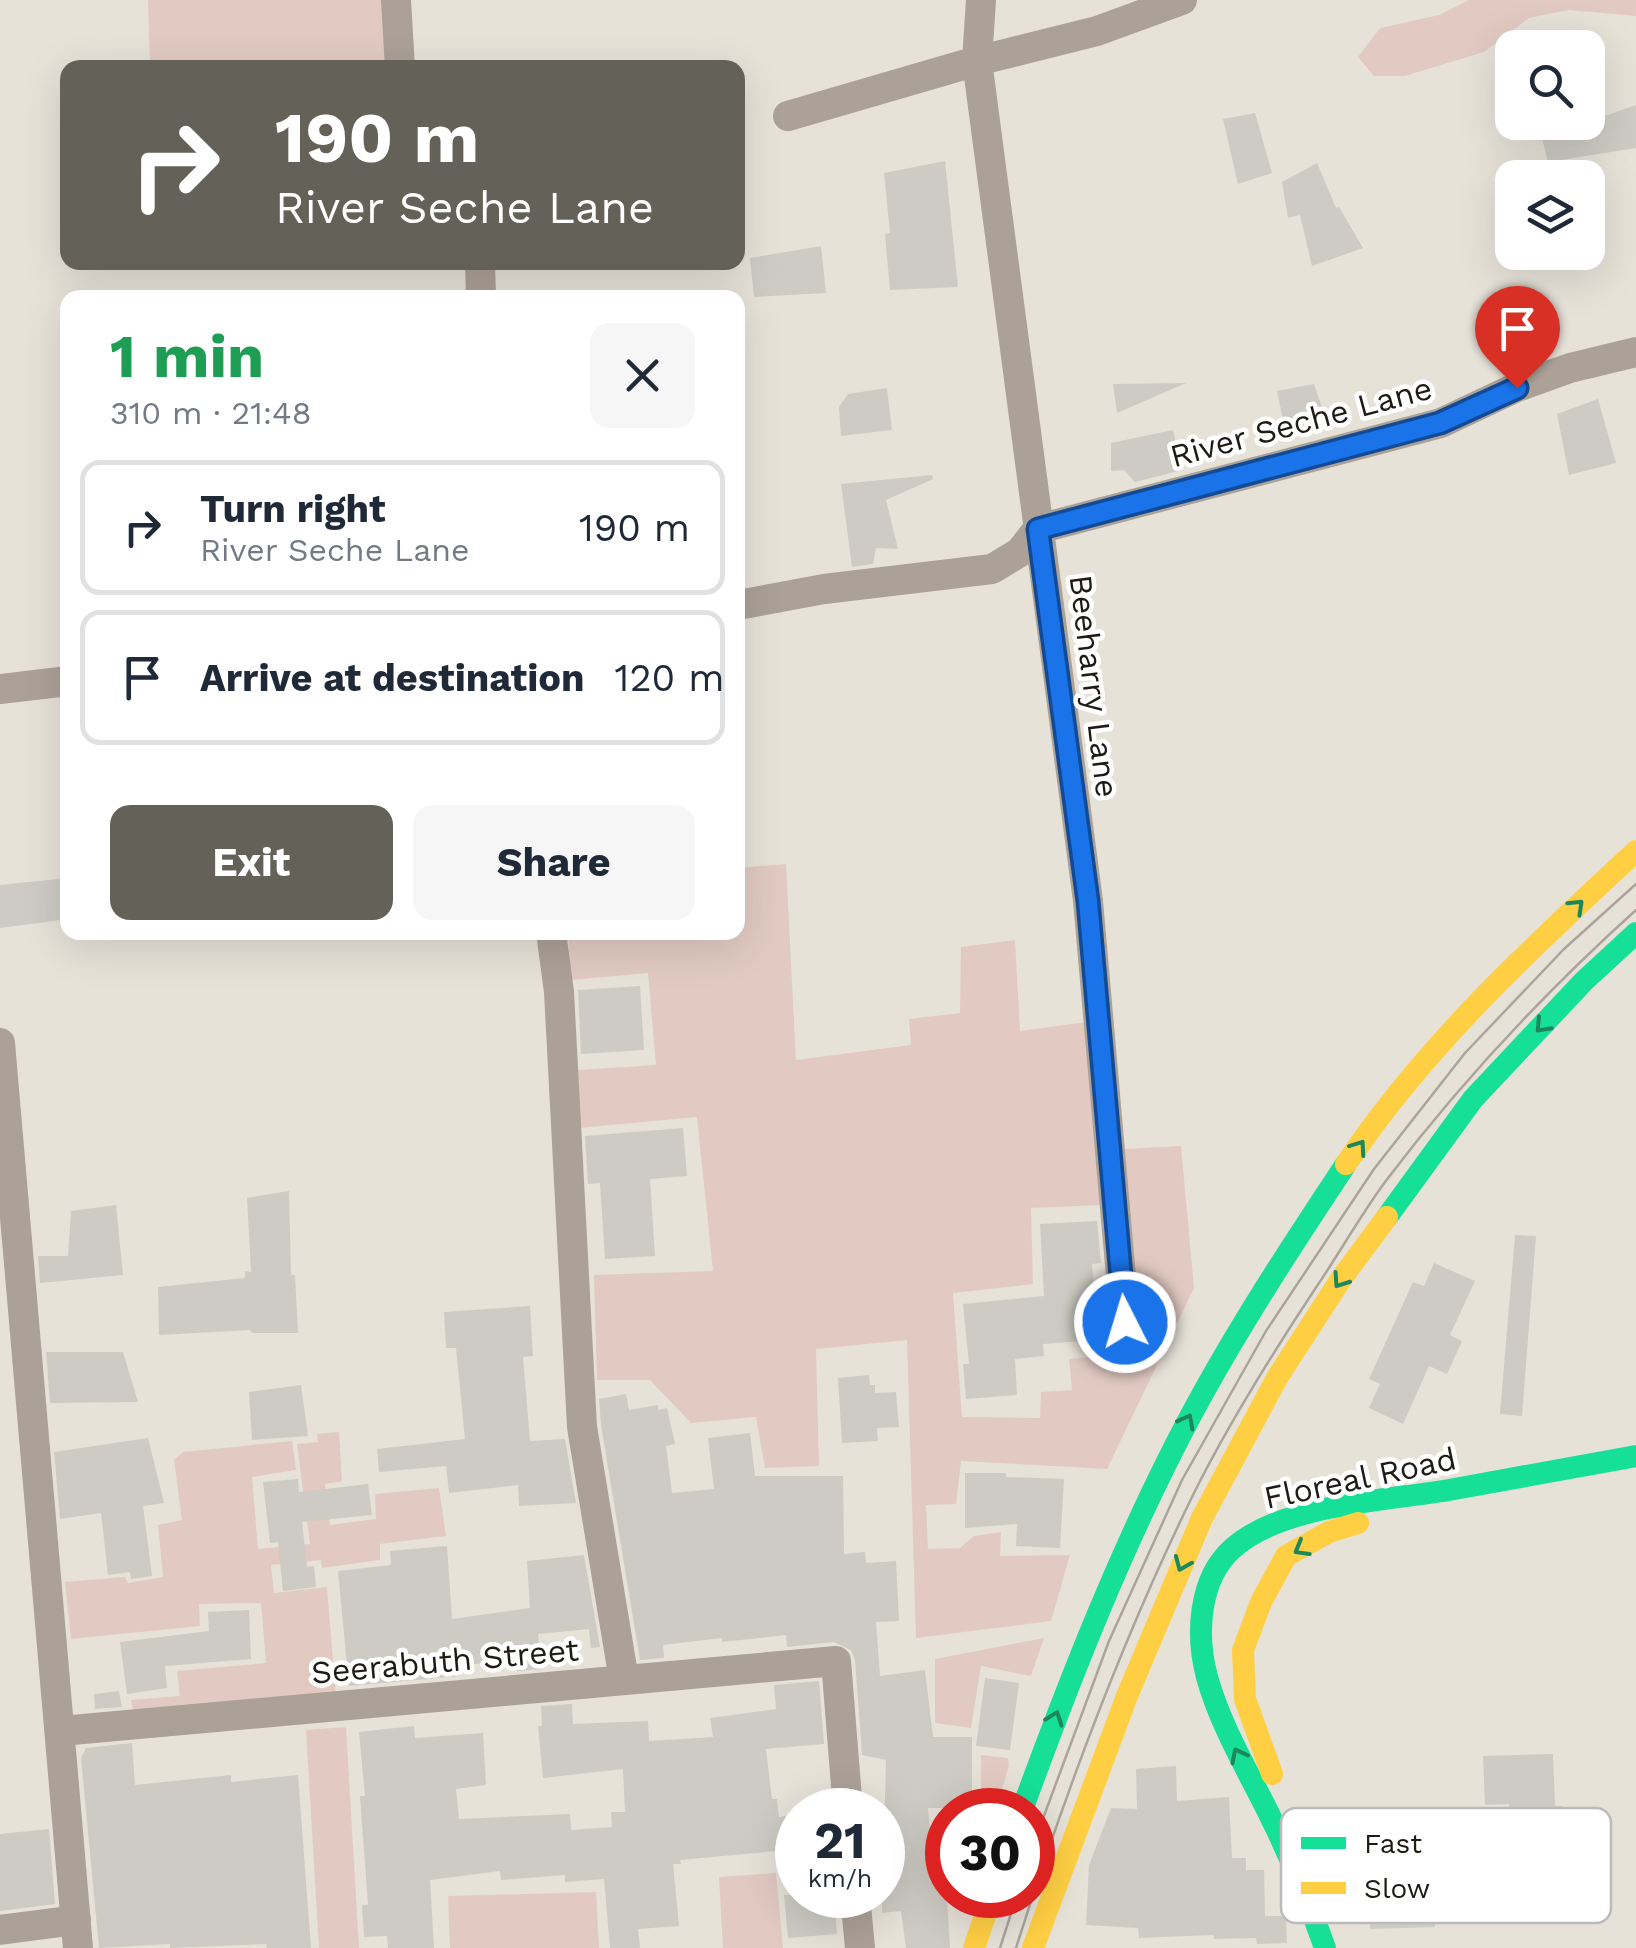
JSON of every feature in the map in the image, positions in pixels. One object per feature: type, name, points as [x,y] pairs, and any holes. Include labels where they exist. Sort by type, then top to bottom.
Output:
[{"type":"street","points":[[396,0],[400,60]]},
{"type":"street","name":"Beeharry Lane","points":[[981,0],[977,61],[1088,901],[1125,1322]]},
{"type":"street","points":[[788,116],[1097,31],[1182,0]]},
{"type":"street","name":"River Seche Lane","points":[[1038,529],[1440,423],[1570,368],[1636,352]]},
{"type":"street","points":[[745,604],[824,588],[992,570],[1020,552],[1038,529]]},
{"type":"street","points":[[0,689],[60,682]]},
{"type":"street","points":[[1030,1788],[1062,1697],[1156,1478],[1224,1352],[1299,1233],[1382,1114],[1486,994],[1636,851]]},
{"type":"street","points":[[1033,1948],[1127,1696],[1202,1518],[1277,1378],[1341,1279],[1473,1100],[1584,981],[1636,934]]},
{"type":"street","points":[[552,940],[559,992],[582,1427],[624,1680]]},
{"type":"street","points":[[0,1043],[12,1318],[62,1732],[77,1934],[0,1930]]},
{"type":"street","name":"Floreal Road","points":[[1281,1841],[1223,1724],[1206,1673],[1200,1626],[1214,1574],[1231,1550],[1272,1526],[1306,1516],[1636,1456]]},
{"type":"street","points":[[1282,1808],[1245,1699],[1243,1650],[1261,1602],[1286,1556],[1330,1532],[1456,1489]]},
{"type":"street","name":"Seerabuth Street","points":[[62,1732],[836,1661],[846,1788]]},
{"type":"street","points":[[857,1918],[860,1948]]},
{"type":"street","points":[[974,1948],[984,1918]]},
{"type":"street","name":"Floreal Road","points":[[1316,1923],[1325,1948]]},
{"type":"shaded area","points":[[148,0],[382,0],[386,60],[150,60]]},
{"type":"shaded area","points":[[1469,0],[1636,0],[1636,16],[1568,10],[1529,18],[1513,30],[1495,30],[1495,44],[1484,52],[1405,76],[1374,76],[1358,57],[1380,28],[1439,15]]},
{"type":"shaded area","points":[[786,864],[796,1060],[911,1045],[909,1019],[960,1013],[961,947],[1015,940],[1020,1031],[1087,1022],[1103,1205],[1031,1208],[1033,1284],[953,1293],[962,1417],[1040,1418],[1041,1392],[1072,1390],[1069,1359],[1111,1355],[1136,1325],[1125,1149],[1181,1146],[1194,1288],[1107,1469],[961,1461],[956,1504],[926,1505],[928,1549],[960,1548],[974,1536],[1001,1532],[1000,1556],[1070,1555],[1051,1621],[916,1638],[907,1340],[816,1349],[819,1466],[765,1468],[756,1417],[691,1423],[650,1380],[597,1380],[594,1275],[713,1271],[697,1117],[579,1128],[578,1070],[656,1065],[648,973],[571,980],[568,940],[745,940],[745,867]]},
{"type":"shaded area","points":[[339,1432],[342,1481],[325,1484],[330,1525],[376,1519],[375,1494],[439,1488],[446,1536],[380,1544],[380,1560],[322,1568],[321,1560],[271,1565],[274,1593],[327,1587],[336,1697],[134,1717],[131,1700],[180,1696],[177,1671],[266,1663],[261,1603],[199,1604],[200,1626],[71,1639],[65,1582],[125,1577],[128,1583],[163,1577],[158,1525],[182,1520],[174,1460],[183,1452],[292,1441],[296,1470],[252,1477],[258,1549],[310,1544],[297,1444],[318,1442],[317,1434]]},
{"type":"shaded area","points":[[1044,1638],[1031,1676],[981,1666],[971,1728],[935,1723],[935,1659]]},
{"type":"shaded area","points":[[346,1727],[359,1948],[319,1948],[306,1730]]},
{"type":"shaded area","points":[[981,1755],[1008,1758],[1002,1788],[981,1788]]},
{"type":"shaded area","points":[[775,1873],[775,1918],[780,1918],[783,1948],[723,1948],[719,1877]]},
{"type":"shaded area","points":[[596,1892],[599,1948],[450,1948],[448,1896]]},
{"type":"building","points":[[1636,105],[1636,148],[1548,160],[1542,140],[1605,140],[1605,116]]},
{"type":"building","points":[[1255,113],[1272,173],[1238,184],[1223,119]]},
{"type":"building","points":[[945,161],[958,287],[890,290],[884,173]]},
{"type":"building","points":[[1317,163],[1336,208],[1339,207],[1363,248],[1312,266],[1300,215],[1288,218],[1282,182]]},
{"type":"building","points":[[821,246],[826,293],[754,297],[750,258]]},
{"type":"building","points":[[1186,383],[1117,413],[1113,384]]},
{"type":"building","points":[[1314,384],[1328,425],[1287,439],[1277,391]]},
{"type":"building","points":[[887,388],[892,430],[841,436],[839,407],[848,394]]},
{"type":"building","points":[[1598,399],[1616,463],[1569,475],[1557,414]]},
{"type":"building","points":[[1173,430],[1182,470],[1135,482],[1124,470],[1111,471],[1111,443]]},
{"type":"building","points":[[932,475],[933,479],[886,500],[898,549],[876,548],[873,564],[852,567],[841,484]]},
{"type":"building","points":[[60,879],[60,920],[0,928],[0,885]]},
{"type":"building","points":[[640,986],[644,1050],[581,1054],[578,990]]},
{"type":"building","points":[[683,1128],[687,1176],[650,1179],[655,1256],[605,1259],[600,1183],[588,1184],[585,1136]]},
{"type":"building","points":[[289,1191],[291,1275],[295,1275],[298,1333],[250,1330],[159,1335],[158,1287],[245,1278],[245,1271],[251,1272],[247,1198]]},
{"type":"building","points":[[116,1205],[123,1275],[40,1283],[38,1256],[68,1256],[71,1211]]},
{"type":"building","points":[[1097,1221],[1101,1263],[1092,1264],[1098,1340],[1043,1344],[1044,1356],[1015,1359],[1017,1395],[966,1399],[963,1364],[969,1364],[963,1304],[1044,1296],[1040,1224]]},
{"type":"building","points":[[1515,1235],[1536,1236],[1522,1416],[1500,1414]]},
{"type":"building","points":[[1434,1263],[1475,1281],[1450,1335],[1462,1341],[1447,1374],[1429,1366],[1403,1424],[1369,1408],[1380,1384],[1369,1379],[1413,1282],[1424,1286]]},
{"type":"building","points":[[530,1306],[533,1356],[523,1357],[530,1441],[565,1439],[576,1503],[519,1506],[518,1485],[449,1493],[446,1466],[379,1472],[377,1449],[465,1439],[456,1348],[446,1348],[444,1312]]},
{"type":"building","points":[[46,1352],[123,1352],[138,1402],[50,1403]]},
{"type":"building","points":[[869,1375],[875,1393],[896,1392],[899,1427],[877,1428],[878,1441],[842,1443],[838,1378]]},
{"type":"building","points":[[301,1385],[308,1436],[252,1440],[249,1392]]},
{"type":"building","points":[[626,1394],[629,1410],[658,1405],[658,1410],[667,1408],[675,1444],[666,1446],[672,1493],[714,1489],[708,1438],[750,1433],[755,1476],[843,1476],[844,1554],[865,1552],[866,1563],[896,1561],[899,1621],[876,1622],[880,1676],[925,1670],[933,1737],[972,1737],[972,1788],[925,1788],[925,1918],[948,1918],[950,1948],[906,1948],[902,1918],[905,1918],[905,1788],[885,1788],[886,1760],[862,1755],[851,1650],[834,1642],[787,1647],[786,1635],[722,1642],[722,1638],[663,1645],[664,1658],[640,1660],[599,1399]]},
{"type":"building","points":[[148,1438],[164,1503],[143,1506],[152,1576],[131,1579],[130,1572],[108,1575],[101,1513],[60,1519],[54,1452]]},
{"type":"building","points":[[965,1473],[1064,1479],[1060,1548],[1016,1546],[1017,1524],[965,1528]]},
{"type":"building","points":[[298,1479],[299,1492],[368,1484],[372,1515],[302,1522],[307,1567],[314,1566],[316,1587],[283,1591],[278,1542],[270,1543],[263,1482]]},
{"type":"building","points":[[447,1546],[452,1619],[530,1608],[527,1561],[584,1555],[600,1647],[591,1648],[589,1629],[538,1634],[542,1669],[517,1671],[515,1659],[459,1666],[460,1676],[349,1686],[338,1571],[391,1565],[390,1551]]},
{"type":"building","points":[[249,1610],[251,1659],[165,1666],[167,1688],[127,1694],[120,1642],[209,1631],[208,1612]]},
{"type":"building","points":[[985,1678],[1019,1683],[1010,1750],[976,1746]]},
{"type":"building","points":[[819,1681],[824,1744],[766,1749],[775,1799],[775,1851],[680,1860],[681,1864],[673,1864],[679,1926],[638,1929],[640,1948],[610,1948],[604,1879],[565,1882],[565,1875],[501,1880],[500,1871],[430,1880],[434,1948],[388,1948],[387,1936],[364,1937],[362,1905],[368,1905],[359,1732],[414,1726],[415,1738],[483,1733],[486,1785],[456,1789],[459,1819],[570,1814],[571,1830],[612,1827],[611,1812],[625,1812],[623,1769],[543,1778],[538,1726],[542,1726],[541,1706],[572,1704],[573,1724],[648,1721],[649,1741],[713,1737],[710,1718],[776,1709],[774,1685]]},
{"type":"building","points":[[119,1691],[122,1707],[95,1709],[94,1694]]},
{"type":"building","points":[[132,1743],[135,1785],[231,1775],[231,1782],[298,1775],[311,1948],[267,1948],[266,1944],[170,1948],[170,1944],[99,1948],[81,1758],[86,1748]]},
{"type":"building","points":[[1553,1754],[1555,1806],[1562,1808],[1485,1805],[1483,1756]]},
{"type":"building","points":[[1176,1766],[1177,1801],[1229,1797],[1232,1858],[1246,1858],[1246,1870],[1264,1870],[1265,1916],[1281,1916],[1281,1923],[1286,1923],[1287,1943],[1257,1944],[1256,1938],[1214,1939],[1214,1935],[1139,1938],[1138,1928],[1086,1925],[1089,1865],[1111,1808],[1137,1809],[1136,1769]]},
{"type":"building","points":[[49,1829],[55,1904],[0,1911],[0,1834]]},
{"type":"building","points":[[786,1918],[836,1918],[837,1934],[788,1938]]},
{"type":"building","points":[[1370,1923],[1435,1923],[1435,1927],[1370,1929]]},
{"type":"tram line","points":[[1054,1788],[1109,1641],[1182,1480],[1266,1331],[1374,1169],[1465,1053],[1564,949],[1636,884]]},
{"type":"tram line","points":[[1016,1948],[1075,1774],[1144,1602],[1195,1491],[1256,1382],[1369,1205],[1414,1145],[1504,1040],[1636,910]]},
{"type":"tram line","points":[[1000,1948],[1010,1918]]},
{"type":"traffic: fast","points":[[1387,1217],[1473,1099],[1584,981],[1636,933]]},
{"type":"traffic: fast","points":[[1030,1788],[1099,1610],[1166,1465],[1246,1320],[1346,1164]]},
{"type":"traffic: fast","points":[[1281,1840],[1228,1733],[1207,1677],[1201,1644],[1206,1592],[1212,1576],[1232,1549],[1253,1534],[1306,1513],[1636,1456]]},
{"type":"traffic: fast","points":[[1315,1923],[1325,1948]]},
{"type":"traffic: slow","points":[[1346,1164],[1445,1038],[1519,961],[1636,851]]},
{"type":"traffic: slow","points":[[1033,1948],[1127,1696],[1202,1518],[1277,1378],[1341,1279],[1387,1217]]},
{"type":"traffic: slow","points":[[1272,1774],[1245,1699],[1243,1650],[1261,1602],[1286,1556],[1329,1532],[1358,1523]]},
{"type":"traffic: slow","points":[[974,1948],[984,1918]]},
{"type":"route","points":[[1125,1322],[1088,901],[1038,529],[1440,423],[1517,388]]}]
